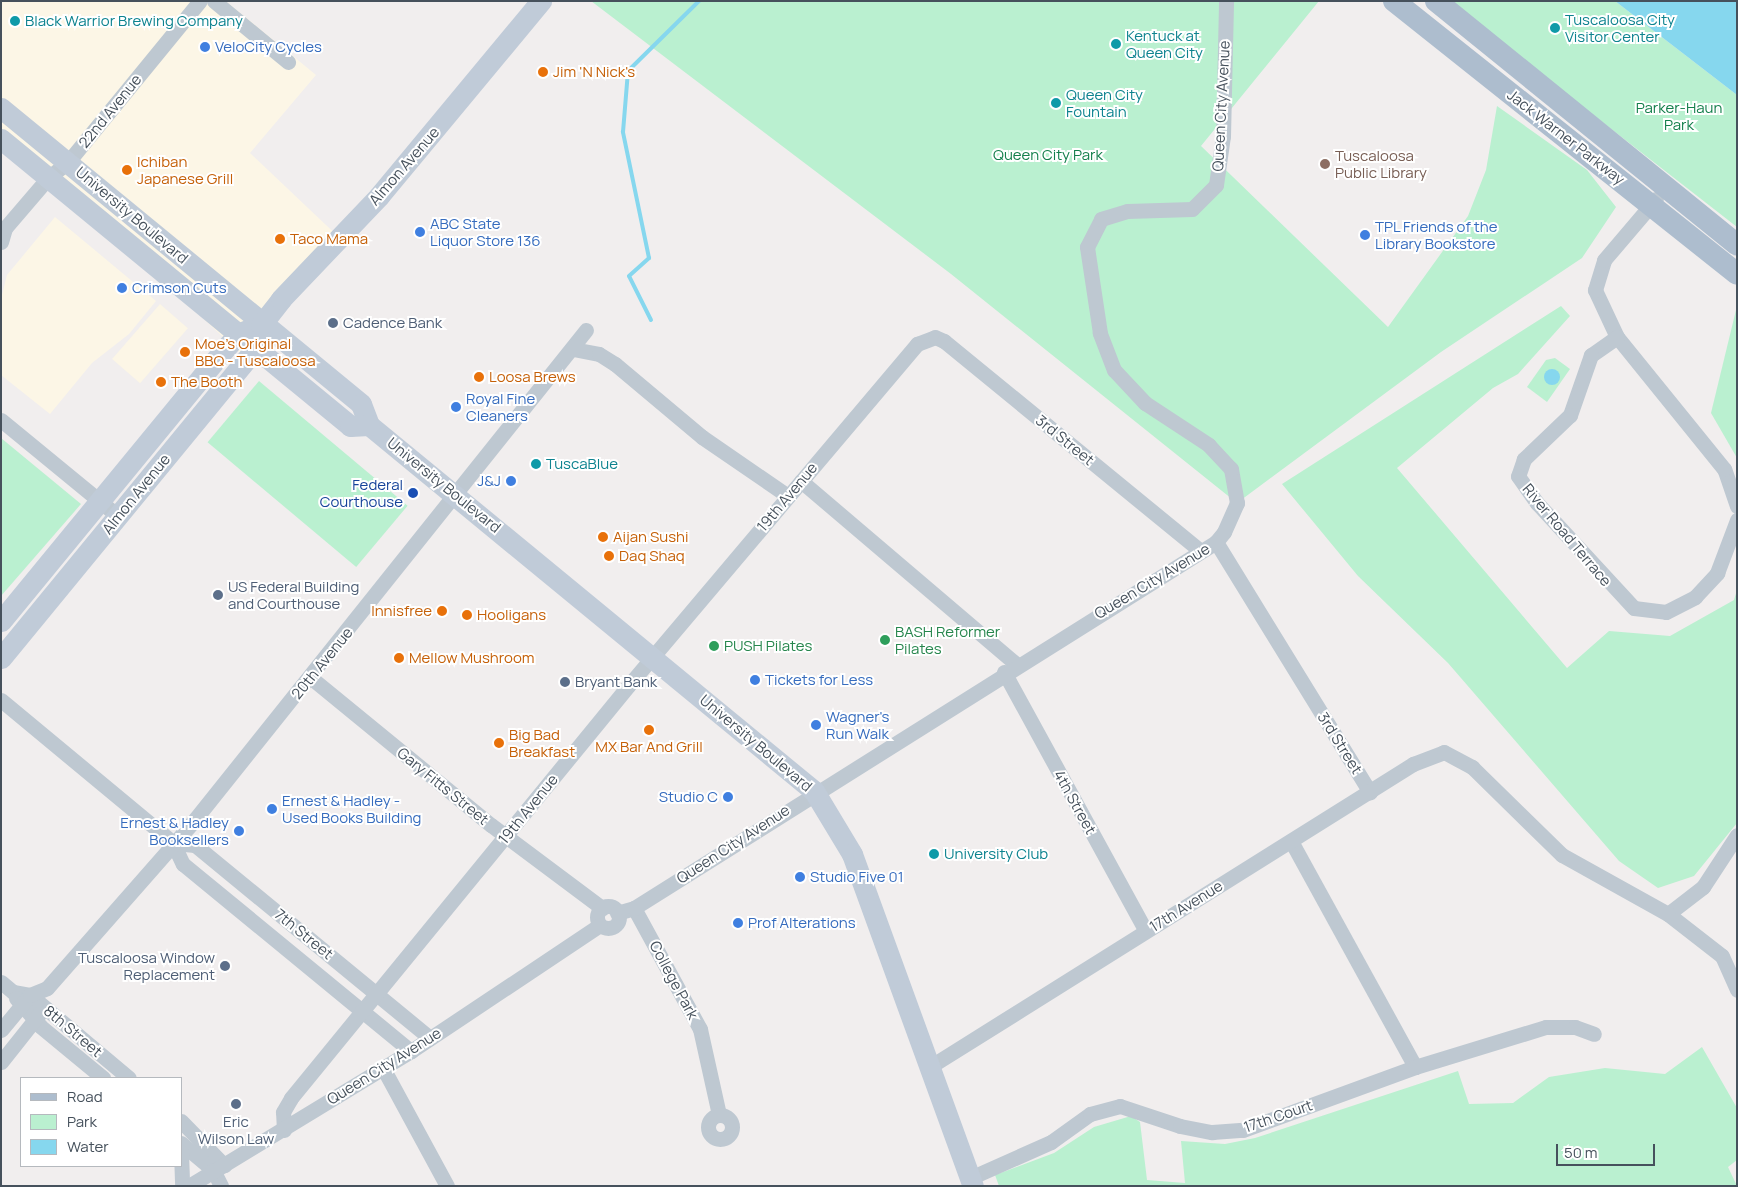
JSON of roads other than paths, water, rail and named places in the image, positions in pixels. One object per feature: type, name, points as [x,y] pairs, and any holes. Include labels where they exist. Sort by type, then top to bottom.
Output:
[{"type":"main road","name":"Almon Avenue","points":[[1,658],[119,517],[255,348],[262,325],[379,196],[541,1]]},
{"type":"main road","name":"Jack Warner Parkway","points":[[1394,1],[1737,274]]},
{"type":"main road","name":"Jack Warner Parkway","points":[[1436,1],[1737,245]]},
{"type":"main road","name":"University Boulevard","points":[[1,108],[262,325],[361,404],[369,425],[653,656],[814,791],[852,854],[971,1182]]},
{"type":"main road","name":"University Boulevard","points":[[1,139],[350,426],[369,425]]},
{"type":"main road","name":"Almon Avenue","points":[[1,620],[238,334],[262,325]]},
{"type":"street","name":"22nd Avenue","points":[[1,242],[5,228],[48,178],[68,162],[200,1]]},
{"type":"street","points":[[214,1],[288,62]]},
{"type":"street","name":"Queen City Avenue","points":[[189,1186],[284,1130],[411,1051],[600,924],[614,926],[617,913],[634,908],[814,791],[1199,550],[1216,542],[1231,522],[1237,503],[1231,469],[1209,444],[1145,403],[1114,370],[1098,324],[1087,247],[1100,219],[1127,211],[1192,210],[1216,184],[1223,136],[1226,1]]},
{"type":"street","points":[[1667,188],[1651,204],[1604,260],[1594,290],[1617,336],[1724,469],[1737,506]]},
{"type":"street","name":"20th Avenue","points":[[1,1030],[30,995],[48,988],[173,843],[310,677],[573,349],[586,330]]},
{"type":"street","name":"River Road Terrace","points":[[1617,336],[1591,355],[1570,415],[1524,459],[1518,476],[1537,503],[1634,608],[1666,612],[1696,597],[1717,573],[1737,520]]},
{"type":"street","name":"3rd Street","points":[[927,340],[944,341],[1199,550]]},
{"type":"street","name":"19th Avenue","points":[[284,1130],[283,1112],[291,1098],[653,656],[910,350],[927,340]]},
{"type":"street","points":[[573,349],[599,354],[615,364],[702,437],[788,496]]},
{"type":"street","points":[[1,420],[119,517]]},
{"type":"street","name":"4th Street","points":[[801,481],[1010,669],[1146,931]]},
{"type":"street","name":"3rd Street","points":[[1216,542],[1370,792]]},
{"type":"street","name":"Gary Fitts Street","points":[[310,677],[505,836],[602,908]]},
{"type":"street","name":"7th Street","points":[[1,700],[173,843],[183,864],[411,1051]]},
{"type":"street","name":"17th Avenue","points":[[930,1066],[1428,756],[1444,752],[1472,767],[1562,855],[1668,914]]},
{"type":"street","points":[[1737,835],[1704,887],[1668,914],[1722,956],[1737,990]]},
{"type":"street","points":[[1291,841],[1416,1067]]},
{"type":"street","name":"7th Street","points":[[173,843],[195,845],[430,1038]]},
{"type":"street","points":[[600,924],[597,916],[602,908],[617,913]]},
{"type":"street","name":"College Park","points":[[634,908],[700,1029],[719,1115]]},
{"type":"street","name":"8th Street","points":[[1,982],[13,992],[19,1007],[103,1077]]},
{"type":"street","points":[[1,1062],[45,1007],[48,988]]},
{"type":"street","name":"8th Street","points":[[13,992],[30,995],[128,1077]]},
{"type":"street","name":"17th Court","points":[[971,1182],[1051,1142],[1090,1114],[1120,1106],[1180,1126],[1243,1130],[1416,1067],[1546,1027],[1575,1026],[1594,1034]]},
{"type":"street","points":[[383,1068],[447,1186]]},
{"type":"street","points":[[182,1122],[218,1168],[221,1186]]},
{"type":"street","points":[[182,1144],[218,1168]]},
{"type":"street","points":[[181,1167],[182,1186]]},
{"type":"water","points":[[1615,1],[1737,1],[1737,95]]},
{"type":"water","points":[[1552,369],[1558,371],[1560,377],[1558,383],[1552,385],[1546,383],[1544,377],[1546,371]]},
{"type":"waterway","points":[[651,320],[629,276],[649,258],[623,132],[628,71],[699,1]]},
{"type":"place","name":"Black Warrior Brewing Company","points":[[15,21]]},
{"type":"place","name":"Tuscaloosa City Visitor Center","points":[[1555,28]]},
{"type":"place","name":"Kentuck at Queen City","points":[[1116,44]]},
{"type":"place","name":"VeloCity Cycles","points":[[205,47]]},
{"type":"place","name":"Jim 'N Nick's","points":[[543,72]]},
{"type":"place","name":"Queen City Fountain","points":[[1056,103]]},
{"type":"place","name":"Tuscaloosa Public Library","points":[[1325,164]]},
{"type":"place","name":"Ichiban Japanese Grill","points":[[127,170]]},
{"type":"place","name":"ABC State Liquor Store 136","points":[[420,232]]},
{"type":"place","name":"TPL Friends of the Library Bookstore","points":[[1365,235]]},
{"type":"place","name":"Taco Mama","points":[[280,239]]},
{"type":"place","name":"Crimson Cuts","points":[[122,288]]},
{"type":"place","name":"Cadence Bank","points":[[333,323]]},
{"type":"place","name":"Moe's Original BBQ - Tuscaloosa","points":[[185,352]]},
{"type":"place","name":"Loosa Brews","points":[[479,377]]},
{"type":"place","name":"The Booth","points":[[161,382]]},
{"type":"place","name":"Royal Fine Cleaners","points":[[456,407]]},
{"type":"place","name":"TuscaBlue","points":[[536,464]]},
{"type":"place","name":"J&J","points":[[511,481]]},
{"type":"place","name":"Federal Courthouse","points":[[413,493]]},
{"type":"place","name":"Aijan Sushi","points":[[603,537]]},
{"type":"place","name":"Daq Shaq","points":[[609,556]]},
{"type":"place","name":"US Federal Building and Courthouse","points":[[218,595]]},
{"type":"place","name":"Innisfree","points":[[442,611]]},
{"type":"place","name":"Hooligans","points":[[467,615]]},
{"type":"place","name":"BASH Reformer Pilates","points":[[885,640]]},
{"type":"place","name":"PUSH Pilates","points":[[714,646]]},
{"type":"place","name":"Mellow Mushroom","points":[[399,658]]},
{"type":"place","name":"Tickets for Less","points":[[755,680]]},
{"type":"place","name":"Bryant Bank","points":[[565,682]]},
{"type":"place","name":"Wagner's Run Walk","points":[[816,725]]},
{"type":"place","name":"MX Bar And Grill","points":[[649,730]]},
{"type":"place","name":"Big Bad Breakfast","points":[[499,743]]},
{"type":"place","name":"Studio C","points":[[728,797]]},
{"type":"place","name":"Ernest & Hadley - Used Books Building","points":[[272,809]]},
{"type":"place","name":"Ernest & Hadley Booksellers","points":[[239,831]]},
{"type":"place","name":"University Club","points":[[934,854]]},
{"type":"place","name":"Studio Five 01","points":[[800,877]]},
{"type":"place","name":"Prof Alterations","points":[[738,923]]},
{"type":"place","name":"Tuscaloosa Window Replacement","points":[[225,966]]},
{"type":"place","name":"Eric Wilson Law","points":[[236,1104]]},
{"type":"park label","name":"Parker-Haun Park","points":[[1679,116]]},
{"type":"park label","name":"Queen City Park","points":[[1048,155]]}]
